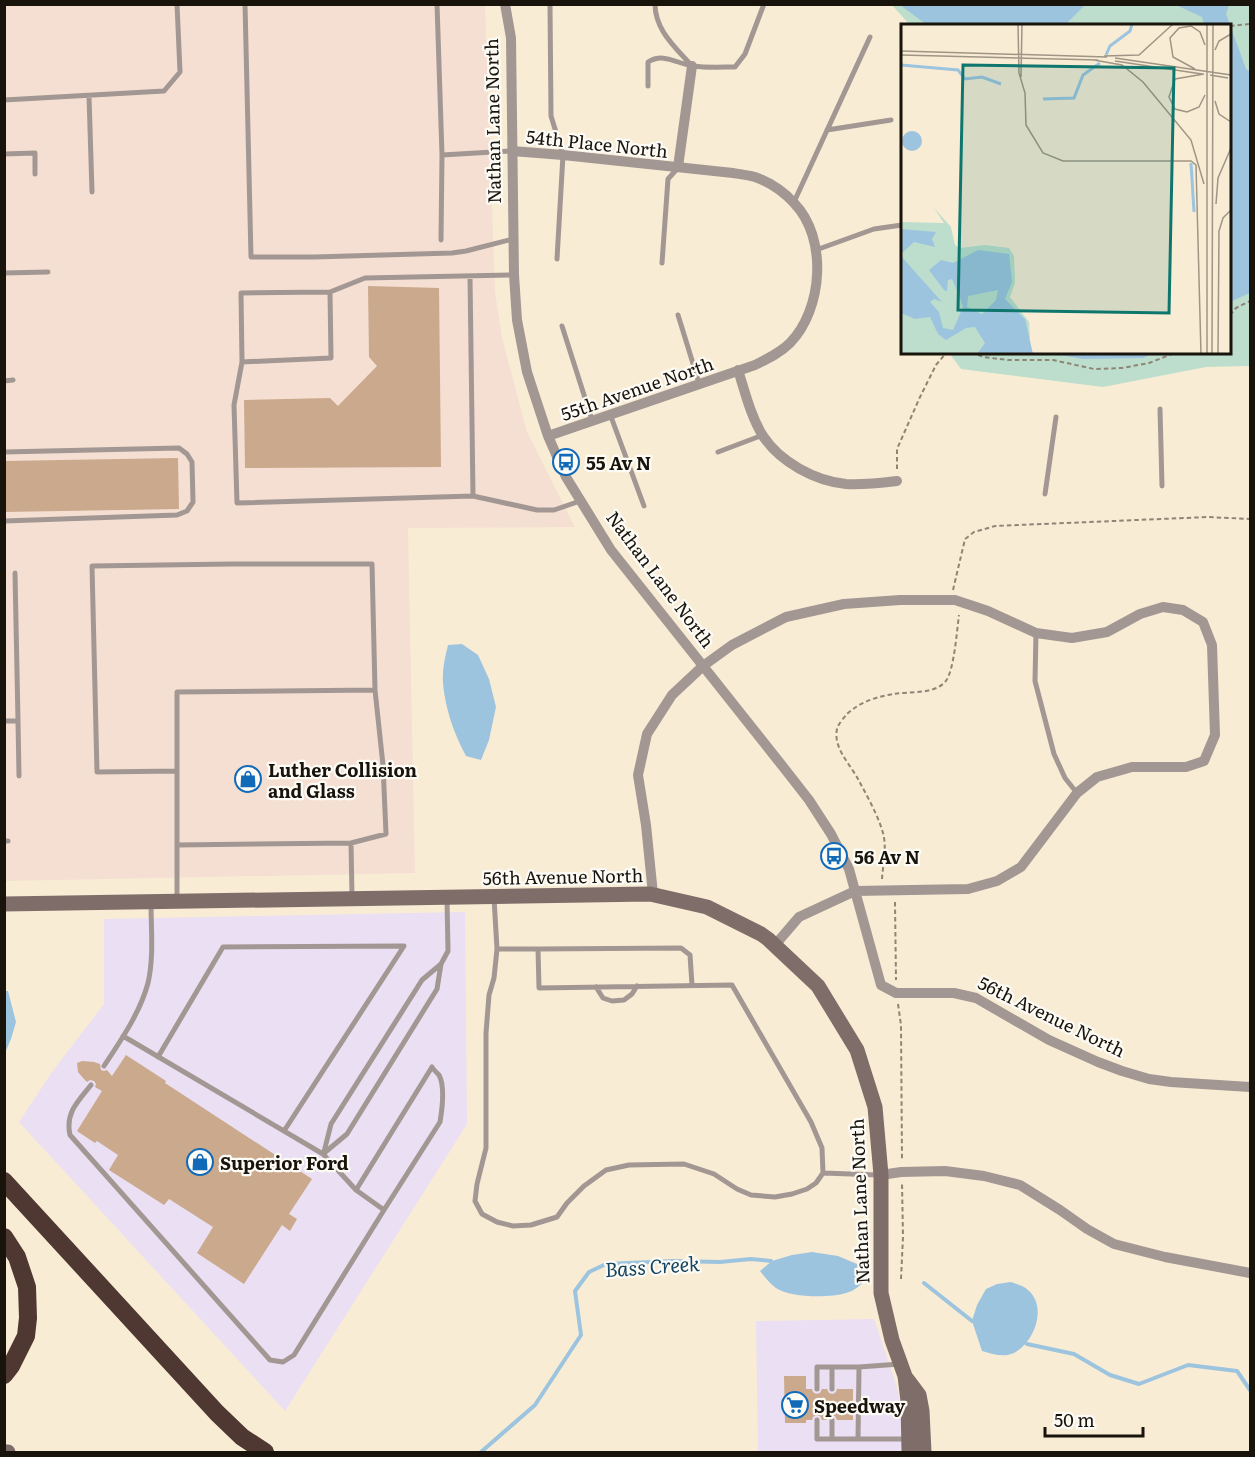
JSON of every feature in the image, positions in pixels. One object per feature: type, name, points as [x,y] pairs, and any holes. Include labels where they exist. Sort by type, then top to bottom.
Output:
[{"type":"highway","points":[[4,1181],[209,1405],[242,1437],[265,1452]]},
{"type":"highway","points":[[4,1237],[17,1257],[27,1287],[28,1311],[26,1336],[12,1366],[4,1375]]},
{"type":"street","name":"Nathan Lane North","points":[[505,4],[511,38],[513,239],[518,320],[527,372],[548,436],[566,477],[611,550],[809,800],[836,843],[849,869],[855,891]]},
{"type":"street","points":[[678,167],[692,66]]},
{"type":"street","name":"54th Place North","points":[[512,151],[733,173],[755,177],[776,188],[794,202]]},
{"type":"street","name":"55th Avenue North","points":[[548,436],[775,356],[790,344],[801,329],[812,306],[817,268],[816,250],[808,220],[794,202]]},
{"type":"street","points":[[738,370],[749,404],[763,435],[773,448],[794,465],[818,477],[844,484],[897,481]]},
{"type":"street","points":[[652,894],[646,825],[638,775],[647,735],[672,695],[703,666],[732,645],[786,617],[844,604],[900,600],[955,600],[988,611],[1036,633],[1072,638],[1107,632],[1140,614],[1163,607],[1183,610],[1203,622],[1212,645],[1215,735],[1203,761],[1186,767],[1132,767],[1097,777],[1077,793],[1021,867],[997,882],[968,889],[855,891],[799,917],[775,945]]},
{"type":"street","points":[[855,891],[881,985],[896,993]]},
{"type":"street","name":"56th Avenue North","points":[[4,904],[652,894],[707,907],[761,934],[775,945]]},
{"type":"street","name":"Nathan Lane North","points":[[775,945],[818,986],[857,1050],[875,1107],[881,1175],[881,1293],[892,1340],[903,1370],[908,1401],[909,1446]]},
{"type":"street","name":"56th Avenue North","points":[[896,993],[954,993],[976,998],[1068,1049],[1106,1065],[1149,1079],[1251,1087]]},
{"type":"street","points":[[881,1175],[945,1171],[984,1176],[1020,1185],[1114,1244],[1165,1257],[1251,1273]]},
{"type":"street","name":"Nathan Lane North","points":[[903,1370],[919,1395],[924,1452]]},
{"type":"lane","points":[[4,100],[164,92],[180,72],[177,4]]},
{"type":"lane","points":[[245,4],[251,257],[452,253],[513,239]]},
{"type":"lane","points":[[437,4],[442,155],[441,240]]},
{"type":"lane","points":[[550,4],[551,116],[563,155],[557,259]]},
{"type":"lane","points":[[655,4],[655,16],[667,39],[692,66]]},
{"type":"lane","points":[[648,87],[648,62],[654,58],[668,58],[692,66],[735,67],[745,54],[764,4]]},
{"type":"lane","points":[[794,202],[870,38]]},
{"type":"lane","points":[[89,96],[92,192]]},
{"type":"lane","points":[[827,130],[891,120]]},
{"type":"lane","points":[[442,155],[512,151]]},
{"type":"lane","points":[[4,154],[35,153],[35,174]]},
{"type":"lane","points":[[662,263],[668,180],[678,167]]},
{"type":"lane","points":[[816,250],[874,229],[901,225]]},
{"type":"lane","points":[[4,273],[48,272]]},
{"type":"lane","points":[[514,275],[365,278],[330,292],[241,293],[242,362],[234,405],[237,503],[473,496],[537,510],[554,510],[580,501]]},
{"type":"lane","points":[[470,276],[473,496]]},
{"type":"lane","points":[[242,362],[331,358],[330,292]]},
{"type":"lane","points":[[678,315],[699,383]]},
{"type":"lane","points":[[562,326],[592,420]]},
{"type":"lane","points":[[4,381],[13,380]]},
{"type":"lane","points":[[1160,409],[1162,486]]},
{"type":"lane","points":[[610,414],[644,506]]},
{"type":"lane","points":[[1045,494],[1056,417]]},
{"type":"lane","points":[[718,452],[763,435]]},
{"type":"lane","points":[[4,452],[178,448],[187,454],[192,462],[193,502],[187,511],[177,514],[4,521]]},
{"type":"lane","points":[[177,771],[97,772],[92,566],[372,564],[375,690],[383,765],[386,834],[351,843],[177,845]]},
{"type":"lane","points":[[15,573],[19,776]]},
{"type":"lane","points":[[1036,633],[1035,681],[1054,754],[1065,778],[1077,793]]},
{"type":"lane","points":[[177,901],[177,692],[375,690]]},
{"type":"lane","points":[[4,721],[18,722]]},
{"type":"lane","points":[[351,843],[352,898]]},
{"type":"lane","points":[[323,1154],[347,1134],[437,989],[441,964],[448,951],[447,896]]},
{"type":"lane","points":[[494,896],[497,949],[494,978],[489,996],[486,1033],[486,1148],[475,1201],[482,1214],[497,1222],[513,1226],[531,1226],[557,1217],[584,1186],[606,1170],[629,1165],[684,1164],[714,1174],[736,1189],[751,1195],[775,1197],[792,1194],[816,1183],[823,1173],[822,1148],[811,1122],[732,985],[539,988],[538,949]]},
{"type":"lane","points":[[104,1066],[136,1013],[147,983],[152,951],[151,901]]},
{"type":"lane","points":[[158,1057],[223,947],[404,946],[284,1131]]},
{"type":"lane","points":[[497,949],[681,948],[690,955],[692,985]]},
{"type":"lane","points":[[323,1154],[331,1124],[422,980],[441,964]]},
{"type":"lane","points":[[596,987],[603,998],[612,1001],[624,1000],[637,986]]},
{"type":"lane","points":[[123,1036],[323,1154],[356,1190],[384,1210]]},
{"type":"lane","points":[[91,1085],[71,1111],[68,1125],[70,1134],[270,1360],[283,1362],[294,1355],[440,1122],[443,1110],[441,1081],[432,1067],[356,1190]]},
{"type":"lane","points":[[823,1173],[881,1175]]},
{"type":"lane","points":[[817,1389],[817,1367],[903,1370]]},
{"type":"lane","points":[[832,1367],[832,1389]]},
{"type":"lane","points":[[858,1438],[859,1367]]},
{"type":"lane","points":[[817,1420],[817,1440],[858,1438],[909,1446]]},
{"type":"lane","points":[[832,1420],[832,1439]]},
{"type":"path","points":[[1231,26],[1251,24]]},
{"type":"path","points":[[1231,314],[1236,308],[1251,301]]},
{"type":"path","points":[[897,481],[897,449],[936,365],[945,354]]},
{"type":"path","points":[[976,354],[1008,360],[1053,360],[1094,369],[1122,368],[1149,363],[1172,354]]},
{"type":"path","points":[[901,1280],[903,1237],[901,1025],[896,993],[895,899],[882,880],[884,836],[857,777],[840,751],[837,729],[854,708],[873,698],[938,688],[946,681],[951,669],[960,610],[952,589],[965,538],[974,532],[995,526],[1208,517],[1251,519]]},
{"type":"shaded area","points":[[4,5],[485,5],[495,292],[502,338],[527,432],[575,527],[408,528],[415,873],[5,881]]},
{"type":"shaded area","points":[[465,912],[467,1124],[285,1411],[19,1122],[52,1072],[104,1004],[104,919]]},
{"type":"shaded area","points":[[874,1319],[902,1408],[901,1452],[758,1452],[756,1321]]},
{"type":"green space","points":[[892,5],[1250,5],[1250,366],[1206,367],[1103,387],[961,369],[950,354],[1231,354],[1231,24],[909,24]]},
{"type":"water","points":[[900,5],[1085,5],[1066,24],[926,24]]},
{"type":"water","points":[[1176,5],[1229,5],[1226,14],[1230,24],[1204,24],[1202,17]]},
{"type":"water","points":[[1231,28],[1246,69],[1250,72],[1250,293],[1231,302]]},
{"type":"water","points":[[1056,354],[1153,354],[1143,358],[1083,359]]},
{"type":"water","points":[[462,644],[478,655],[489,679],[496,707],[489,740],[481,760],[466,756],[451,721],[444,692],[443,673],[448,645]]},
{"type":"water","points":[[5,991],[8,991],[16,1022],[5,1053]]},
{"type":"water","points":[[812,1252],[838,1256],[857,1264],[865,1280],[852,1291],[839,1295],[800,1295],[776,1288],[760,1271],[772,1261]]},
{"type":"water","points":[[1011,1282],[1022,1286],[1034,1297],[1038,1315],[1036,1324],[1027,1341],[1014,1353],[998,1355],[982,1351],[972,1321],[977,1305],[986,1289],[997,1284]]},
{"type":"building","points":[[368,286],[439,288],[441,467],[245,468],[244,400],[330,398],[338,406],[377,366],[369,357]]},
{"type":"building","points":[[178,458],[179,509],[4,512],[4,461]]},
{"type":"building","name":"Superior Ford","points":[[126,1055],[312,1179],[289,1214],[297,1219],[290,1231],[282,1225],[244,1284],[197,1253],[213,1227],[169,1199],[164,1205],[109,1170],[118,1155],[77,1131],[102,1091],[95,1087],[94,1081],[87,1082],[83,1078],[78,1072],[77,1063],[82,1061],[100,1064],[101,1070],[107,1070],[112,1076]]},
{"type":"building","points":[[784,1376],[806,1376],[806,1389],[812,1389],[816,1394],[822,1389],[827,1389],[833,1394],[837,1389],[853,1389],[853,1420],[837,1420],[831,1415],[827,1420],[822,1420],[816,1415],[812,1420],[806,1420],[806,1423],[785,1423]]},
{"type":"waterway","name":"Bass Creek","points":[[481,1452],[535,1405],[581,1335],[575,1291],[589,1272],[606,1264],[673,1261],[720,1262],[751,1259],[771,1261]]},
{"type":"waterway","name":"Bass Creek","points":[[924,1283],[972,1321]]},
{"type":"waterway","name":"Bass Creek","points":[[1027,1344],[1074,1354],[1110,1375],[1139,1384],[1188,1365],[1237,1371],[1250,1390]]},
{"type":"place","name":"55 Av N","points":[[566,462]]},
{"type":"place","name":"Luther Collision and Glass","points":[[248,779]]},
{"type":"place","name":"56 Av N","points":[[834,856]]},
{"type":"place","name":"Superior Ford","points":[[200,1162]]},
{"type":"place","name":"Speedway","points":[[795,1405]]}]
